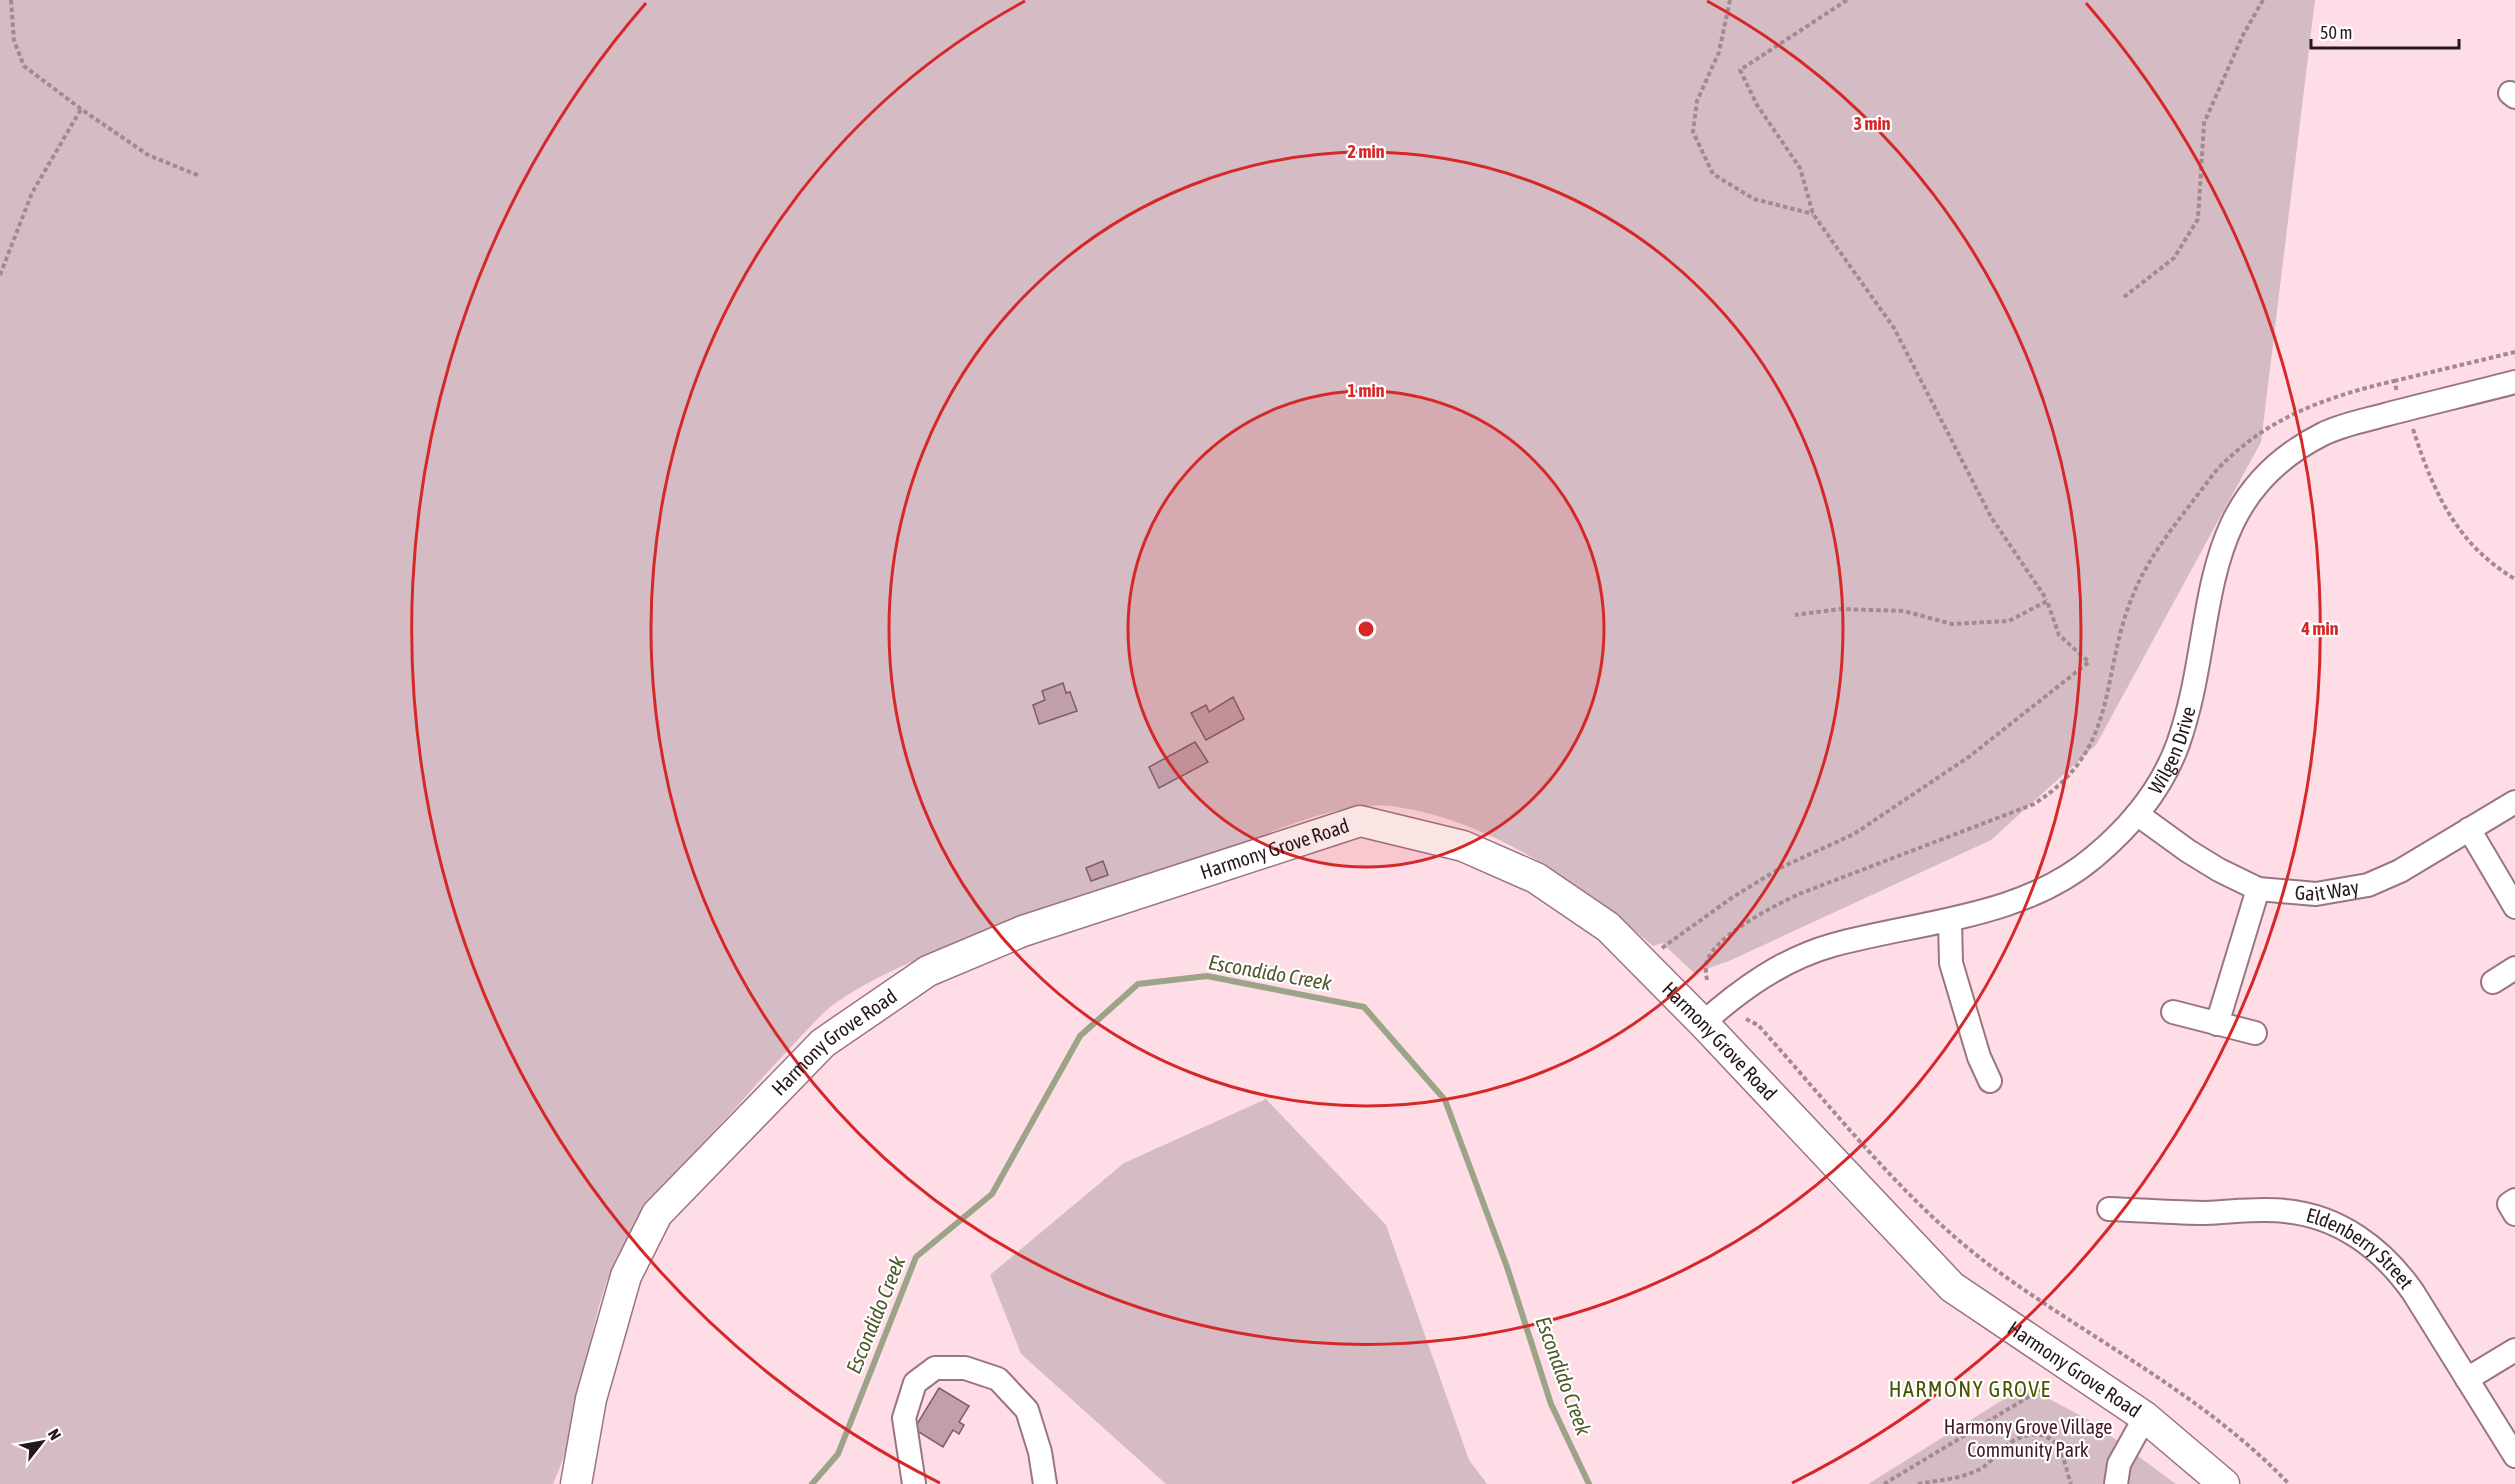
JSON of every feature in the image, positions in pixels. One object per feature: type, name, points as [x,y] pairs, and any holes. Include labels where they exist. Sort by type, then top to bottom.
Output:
[{"type":"main road","name":"Harmony Grove Road","points":[[576,1484],[591,1399],[626,1276],[657,1214],[823,1043],[928,971],[1023,931],[1360,821],[1463,846],[1536,878],[1608,927],[1703,1023],[1952,1287],[2145,1417],[2224,1484]]},
{"type":"street","name":"Wilgen Drive","points":[[1703,1023],[1734,995],[1773,970],[1821,950],[1950,920],[2025,898],[2062,880],[2096,856],[2137,814],[2168,767],[2178,743],[2226,537],[2234,518],[2251,491],[2290,453],[2326,432],[2515,382]]},
{"type":"street","name":"Gait Way","points":[[2137,814],[2219,870],[2258,888],[2316,894],[2368,885],[2400,871],[2515,801]]},
{"type":"street","points":[[2469,829],[2515,907]]},
{"type":"street","points":[[2217,1024],[2258,888]]},
{"type":"street","points":[[1950,920],[1951,963],[1979,1058],[1990,1081]]},
{"type":"street","points":[[2493,982],[2515,968]]},
{"type":"street","points":[[2173,1012],[2255,1034]]},
{"type":"street","points":[[2515,1200],[2509,1204],[2515,1214]]},
{"type":"street","name":"Eldenberry Street","points":[[2109,1209],[2202,1213],[2284,1211],[2306,1214],[2349,1231],[2368,1242],[2397,1269],[2515,1456]]},
{"type":"street","points":[[2467,1379],[2515,1350]]},
{"type":"street","points":[[914,1484],[904,1418],[915,1383],[934,1368],[965,1368],[998,1379],[1027,1410],[1040,1452],[1045,1484]]},
{"type":"street","points":[[2116,1484],[2119,1464],[2145,1417]]},
{"type":"path","points":[[10,0],[14,40],[24,66],[148,155],[200,176]]},
{"type":"path","points":[[1730,0],[1719,52],[1697,101],[1693,132],[1713,174],[1754,199],[1813,214]]},
{"type":"path","points":[[1643,962],[1733,897],[1782,867],[1854,834],[1970,756],[2089,662],[2059,635],[2047,601],[1991,517],[1894,328],[1813,214],[1800,168],[1757,105],[1740,70],[1847,0]]},
{"type":"path","points":[[2124,297],[2174,258],[2198,219],[2204,123],[2243,35],[2263,0]]},
{"type":"path","points":[[0,275],[32,193],[81,109]]},
{"type":"path","points":[[1707,980],[1706,967],[1712,952],[1736,931],[1772,908],[1808,891],[2034,804],[2053,791],[2074,769],[2098,730],[2133,593],[2158,549],[2214,473],[2252,440],[2300,409],[2340,394],[2515,352]]},
{"type":"path","points":[[2394,381],[2399,395]]},
{"type":"path","points":[[2412,425],[2431,482],[2454,523],[2483,555],[2515,579]]},
{"type":"path","points":[[1795,615],[1840,609],[1904,611],[1952,624],[1963,624],[2009,621],[2047,601]]},
{"type":"path","points":[[1746,1019],[1758,1025],[1905,1191],[1942,1226],[1991,1267],[2189,1398],[2230,1430],[2289,1484]]},
{"type":"path","points":[[1884,1484],[2045,1387]]},
{"type":"path","points":[[1918,1484],[1975,1471],[1990,1462],[2012,1441],[2034,1434],[2047,1437],[2059,1448],[2071,1484]]},
{"type":"green space","points":[[0,0],[2315,0],[2261,442],[2096,745],[1991,840],[1729,961],[1694,973],[1662,943],[1653,946],[1565,878],[1534,858],[1468,826],[1397,807],[1373,806],[1320,815],[1193,863],[948,947],[880,977],[828,1009],[683,1165],[655,1198],[631,1232],[615,1261],[603,1292],[574,1421],[553,1484],[0,1484]]},
{"type":"green space","points":[[1266,1099],[1386,1225],[1469,1460],[1487,1484],[1166,1484],[1021,1354],[990,1275],[1124,1163]]},
{"type":"green space","name":"Harmony Grove Village Community Park","points":[[2025,1386],[2089,1420],[2176,1484],[1868,1484]]},
{"type":"building","points":[[1063,683],[1066,693],[1070,692],[1077,711],[1039,724],[1033,705],[1045,700],[1042,691]]},
{"type":"building","points":[[1233,697],[1244,719],[1206,740],[1191,713],[1206,705],[1209,712]]},
{"type":"building","points":[[1195,742],[1208,762],[1159,788],[1149,767]]},
{"type":"building","points":[[1103,861],[1108,875],[1091,881],[1086,868]]},
{"type":"building","points":[[939,1388],[969,1406],[959,1422],[964,1425],[959,1434],[953,1430],[943,1447],[914,1429]]},
{"type":"waterway","name":"Escondido Creek","points":[[812,1484],[838,1454],[916,1257],[992,1194],[1080,1036],[1138,984],[1207,976],[1364,1007],[1445,1100],[1507,1267],[1551,1404],[1589,1484]]},
{"type":"district","name":"HARMONY GROVE","points":[[1970,1389]]}]
